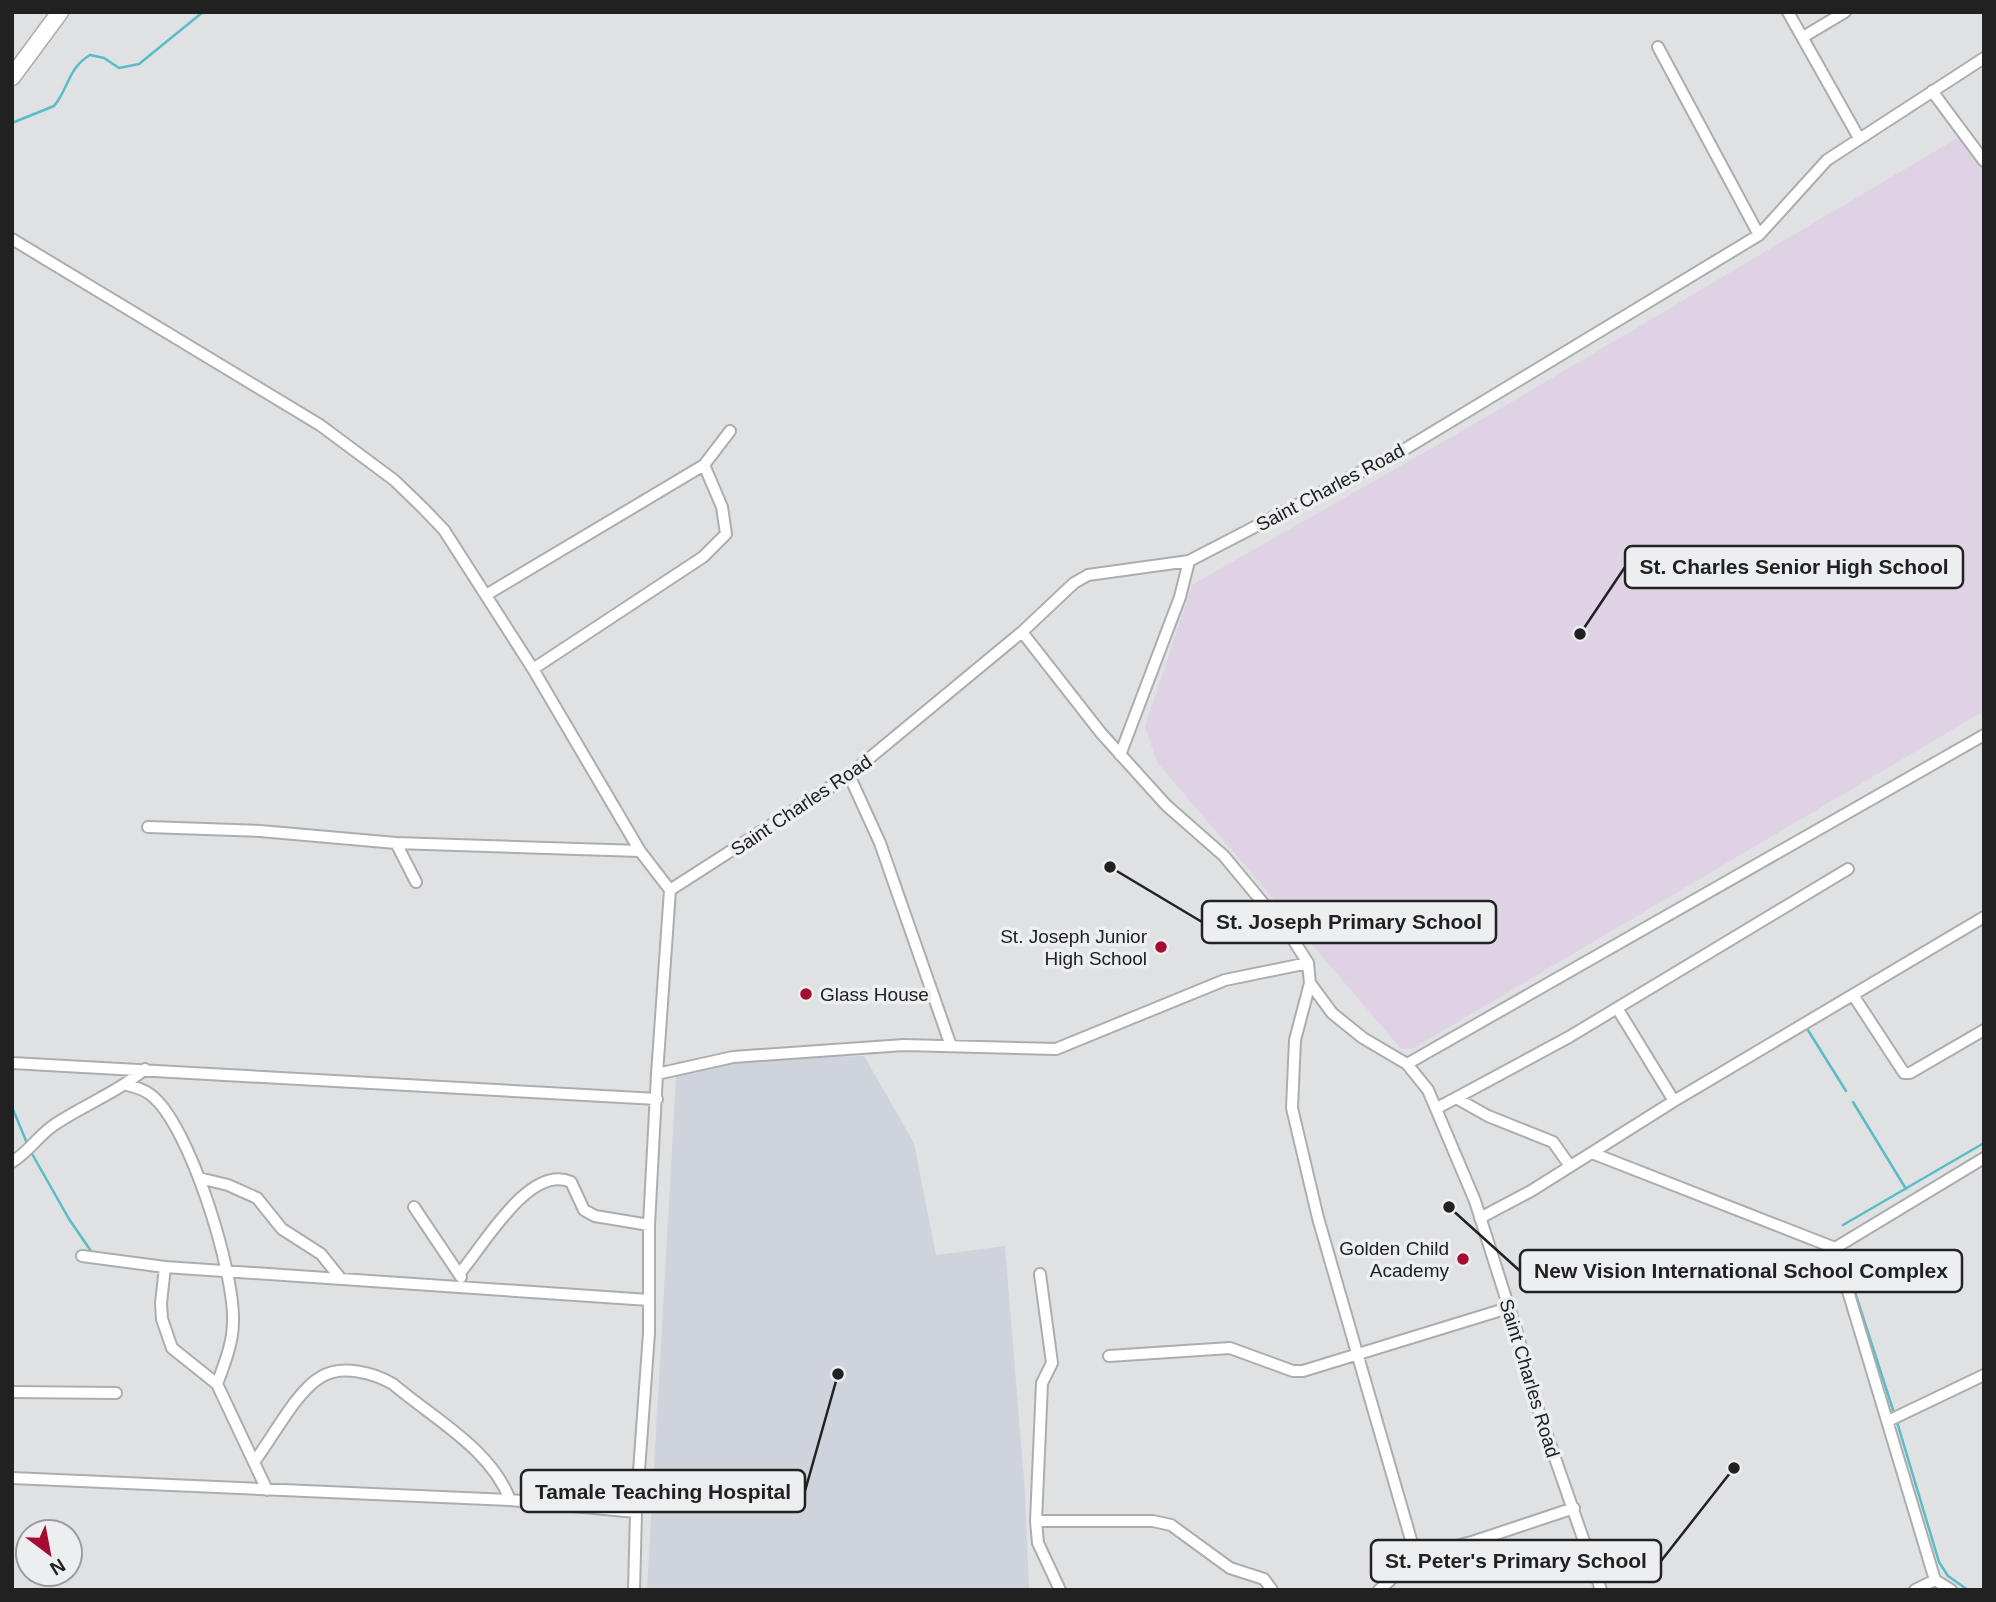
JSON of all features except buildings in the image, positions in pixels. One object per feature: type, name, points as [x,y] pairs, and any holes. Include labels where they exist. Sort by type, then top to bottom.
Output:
[{"type":"main road","points":[[12,77],[60,12]]},
{"type":"street","points":[[1788,12],[1858,138]]},
{"type":"street","points":[[1803,37],[1845,12]]},
{"type":"street","points":[[1658,47],[1759,235]]},
{"type":"street","name":"Saint Charles Road","points":[[670,890],[849,775],[1022,632],[1074,583],[1088,575],[1189,561],[1405,449],[1759,235],[1826,160],[1984,58]]},
{"type":"street","points":[[1932,91],[1984,161]]},
{"type":"street","points":[[12,239],[150,320],[355,450],[394,480],[444,530],[533,669],[640,851],[670,890],[649,1225],[649,1300],[634,1590]]},
{"type":"street","points":[[486,595],[704,465],[730,431]]},
{"type":"street","points":[[533,669],[703,557],[726,534],[722,507],[704,465]]},
{"type":"street","points":[[1121,754],[1180,597],[1189,561]]},
{"type":"street","points":[[1022,632],[1075,704],[1166,805],[1224,856],[1302,950],[1308,963],[1310,983],[1295,1040],[1293,1108],[1318,1218],[1416,1557]]},
{"type":"street","points":[[1407,1064],[1984,735]]},
{"type":"street","points":[[849,775],[880,843],[951,1046]]},
{"type":"street","points":[[148,827],[260,831],[396,843],[640,851]]},
{"type":"street","points":[[396,843],[416,882]]},
{"type":"street","points":[[1437,1108],[1617,1008],[1848,869]]},
{"type":"street","points":[[1480,1219],[1984,917]]},
{"type":"street","points":[[657,1074],[733,1057],[904,1045],[1055,1049],[1214,984],[1308,963]]},
{"type":"street","name":"Saint Charles Road","points":[[1310,983],[1332,1013],[1348,1027],[1407,1064],[1429,1090],[1480,1219],[1532,1392],[1601,1590]]},
{"type":"street","points":[[1853,995],[1904,1073],[1910,1073],[1984,1030]]},
{"type":"street","points":[[1617,1008],[1674,1101]]},
{"type":"street","points":[[12,1063],[657,1099]]},
{"type":"street","points":[[12,1162],[31,1149],[57,1123],[127,1085],[145,1069]]},
{"type":"street","points":[[127,1085],[151,1094],[162,1105],[181,1138],[208,1202],[233,1306],[233,1325],[216,1384]]},
{"type":"street","points":[[1456,1098],[1488,1116],[1553,1142],[1570,1166]]},
{"type":"street","points":[[1592,1153],[1835,1248]]},
{"type":"street","points":[[1835,1248],[1984,1158]]},
{"type":"street","points":[[459,1274],[519,1199],[549,1179],[560,1177],[571,1182],[584,1210],[595,1216],[649,1225]]},
{"type":"street","points":[[199,1178],[228,1185],[257,1198],[282,1229],[321,1254],[341,1279]]},
{"type":"street","points":[[414,1207],[467,1287]]},
{"type":"street","points":[[1835,1248],[1934,1580],[1951,1590]]},
{"type":"street","points":[[82,1256],[165,1267],[649,1300]]},
{"type":"street","points":[[165,1267],[162,1319],[173,1348],[216,1384],[267,1490]]},
{"type":"street","points":[[1040,1274],[1052,1363],[1042,1383],[1036,1521],[1038,1543],[1059,1590]]},
{"type":"street","points":[[1109,1356],[1230,1348],[1293,1371],[1356,1355],[1508,1308]]},
{"type":"street","points":[[254,1462],[304,1392],[321,1376],[343,1371],[361,1372],[380,1376],[393,1384],[482,1455],[500,1477],[510,1500]]},
{"type":"street","points":[[1888,1421],[1984,1375]]},
{"type":"street","points":[[12,1392],[116,1393]]},
{"type":"street","points":[[12,1478],[510,1500],[636,1512]]},
{"type":"street","points":[[1379,1590],[1416,1557],[1475,1541],[1574,1508]]},
{"type":"street","points":[[1036,1521],[1153,1521],[1171,1525],[1230,1568],[1264,1579],[1272,1590]]},
{"type":"street","points":[[1915,1590],[1934,1580]]},
{"type":"shaded area","points":[[1964,134],[1984,167],[1984,711],[1412,1049],[1401,1049],[1157,762],[1145,727],[1192,585],[1474,424]]},
{"type":"shaded area","points":[[864,1056],[914,1143],[936,1255],[1005,1246],[1025,1493],[1029,1590],[647,1590],[677,1061]]},
{"type":"waterway","points":[[12,123],[54,106],[77,66],[90,55],[104,58],[119,68],[139,64],[203,12]]},
{"type":"waterway","points":[[1806,1027],[1846,1091]]},
{"type":"waterway","points":[[1853,1102],[1906,1189]]},
{"type":"waterway","points":[[12,1107],[27,1143]]},
{"type":"waterway","points":[[1843,1225],[1984,1143]]},
{"type":"waterway","points":[[31,1152],[69,1219],[91,1251]]},
{"type":"waterway","points":[[1842,1252],[1895,1416]]},
{"type":"waterway","points":[[1897,1422],[1939,1562],[1948,1576],[1968,1590]]},
{"type":"place","name":"St. Charles Senior High School","points":[[1580,634]]},
{"type":"place","name":"St. Joseph Primary School","points":[[1110,867]]},
{"type":"place","name":"St. Joseph Junior High School","points":[[1161,947]]},
{"type":"place","name":"Glass House","points":[[806,994]]},
{"type":"place","name":"New Vision International School Complex","points":[[1449,1207]]},
{"type":"place","name":"Golden Child Academy","points":[[1463,1259]]},
{"type":"place","name":"Tamale Teaching Hospital","points":[[838,1374]]},
{"type":"place","name":"St. Peter's Primary School","points":[[1734,1468]]}]
